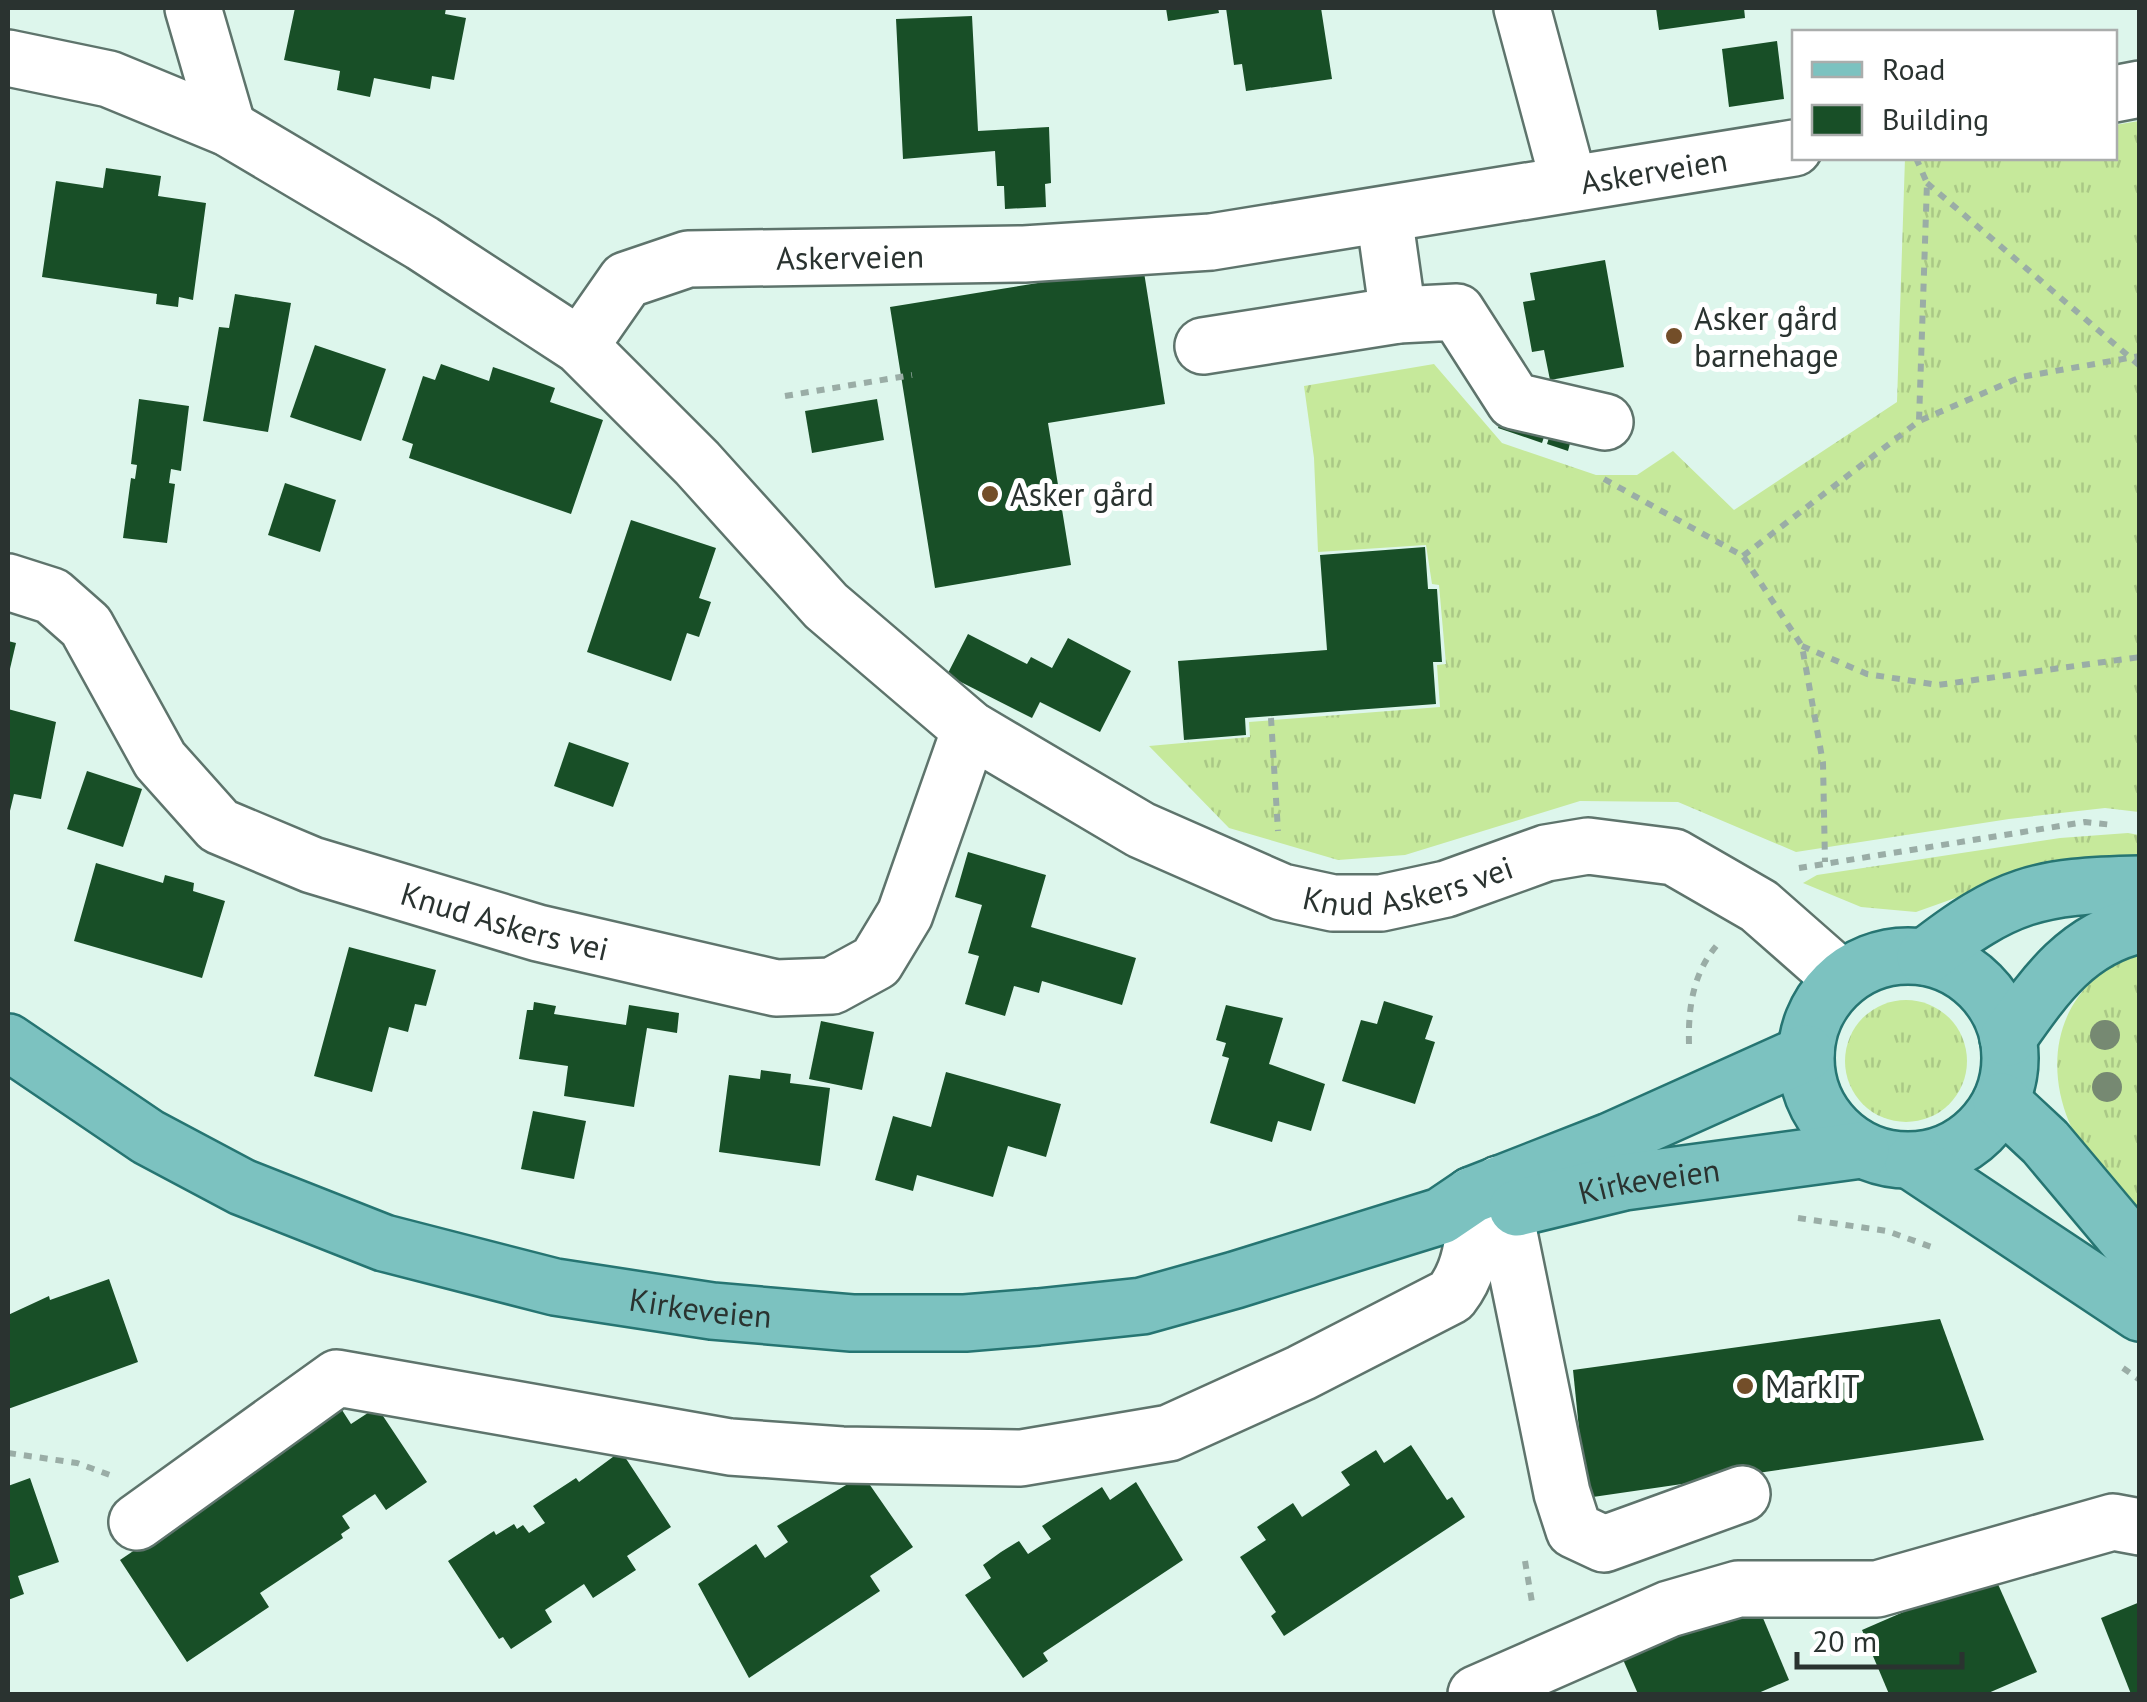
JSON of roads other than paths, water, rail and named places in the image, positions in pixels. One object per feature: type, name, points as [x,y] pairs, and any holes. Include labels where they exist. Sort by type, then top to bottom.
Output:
[{"type":"main road","points":[[1925,957],[1979,915],[2013,899],[2072,886],[2140,884]]},
{"type":"main road","points":[[2008,1038],[2070,958],[2102,935],[2140,924]]},
{"type":"main road","points":[[1914,1162],[1957,1148],[1984,1127],[2001,1100],[2010,1070],[2008,1038],[1991,995],[1953,966],[1925,957],[1896,956],[1867,964],[1842,979],[1819,1005],[1806,1053],[1806,1070],[1834,1130],[1861,1150],[1914,1162],[2140,1313]]},
{"type":"main road","name":"Kirkeveien","points":[[8,1042],[148,1137],[242,1187],[317,1218],[461,1266],[555,1288],[712,1312],[852,1322],[965,1323],[1142,1306],[1479,1205],[1861,1150]]},
{"type":"main road","name":"Kirkeveien","points":[[1479,1205],[1806,1053]]},
{"type":"main road","points":[[2001,1100],[2045,1142],[2140,1255]]},
{"type":"street","points":[[193,8],[228,128]]},
{"type":"street","points":[[1522,8],[1569,184]]},
{"type":"street","points":[[8,58],[109,79],[228,128],[422,242],[580,346]]},
{"type":"street","name":"Askerveien","points":[[580,346],[626,280],[688,259],[1024,254],[1174,244],[1384,215],[1792,148]]},
{"type":"street","points":[[1384,215],[1398,314]]},
{"type":"street","points":[[1203,346],[1398,314],[1457,312],[1514,400],[1605,422]]},
{"type":"street","name":"Knud Askers vei","points":[[580,346],[698,463],[826,606],[970,728],[1141,830],[1282,892],[1333,903],[1381,903],[1446,889],[1546,853],[1588,846],[1674,857],[1759,906],[1842,979]]},
{"type":"street","name":"Knud Askers vei","points":[[8,582],[52,596],[86,626],[160,760],[219,826],[312,865],[538,933],[776,988],[832,986],[876,962],[906,914],[970,728]]},
{"type":"street","points":[[155,1509],[337,1378],[730,1447],[842,1455],[1021,1458],[1169,1433],[1451,1296],[1466,1278],[1479,1205]]},
{"type":"street","points":[[1479,1205],[1574,1530],[1604,1544],[1742,1494]]},
{"type":"street","points":[[1476,1694],[1669,1609],[1738,1589],[1877,1589],[2113,1522],[2140,1527]]},
{"type":"place","name":"Asker gård barnehage","points":[[1674,336]]},
{"type":"place","name":"Asker gård","points":[[990,494]]},
{"type":"place","name":"MarkIT","points":[[1745,1386]]}]
